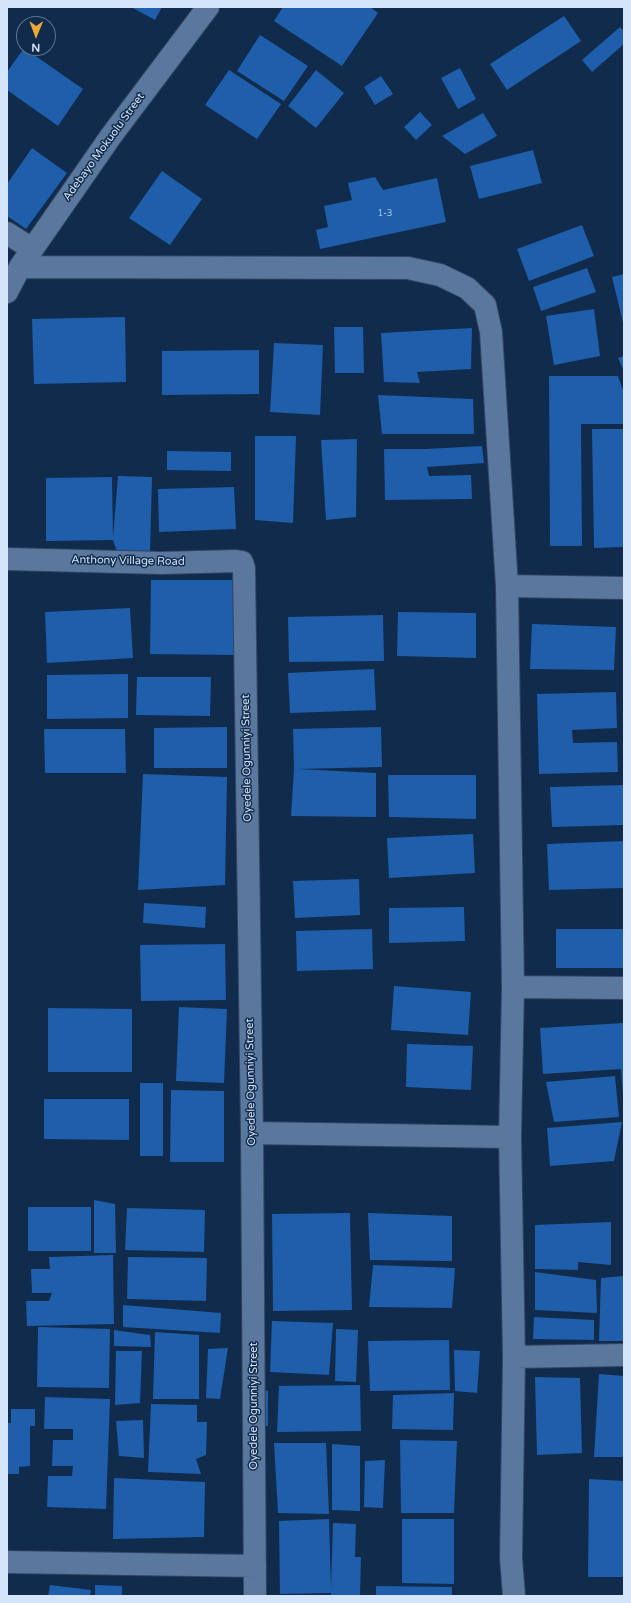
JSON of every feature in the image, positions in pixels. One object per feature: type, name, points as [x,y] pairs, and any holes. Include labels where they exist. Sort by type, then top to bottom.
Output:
[{"type":"street","name":"Adebayo Mokuolu Street","points":[[7,292],[26,258],[111,136],[208,7]]},
{"type":"street","points":[[7,233],[26,258],[408,268],[440,275],[467,288],[484,305],[491,332],[507,586],[513,987],[510,1137],[514,1357],[510,1558],[514,1596]]},
{"type":"street","name":"Anthony Village Road","points":[[7,558],[161,563],[236,561],[242,562],[244,568]]},
{"type":"street","name":"Oyedele Ogunniyi Street","points":[[244,568],[252,1133],[255,1596]]},
{"type":"street","points":[[507,586],[624,588]]},
{"type":"street","points":[[513,987],[624,988]]},
{"type":"street","points":[[252,1133],[510,1137]]},
{"type":"street","points":[[514,1357],[624,1355]]},
{"type":"street","points":[[7,1562],[255,1566]]},
{"type":"building","points":[[131,7],[162,7],[155,20]]},
{"type":"building","points":[[283,7],[370,7],[378,13],[342,66],[274,21]]},
{"type":"building","points":[[564,16],[581,41],[507,90],[490,64]]},
{"type":"building","points":[[620,27],[624,31],[624,44],[592,72],[582,60]]},
{"type":"building","points":[[260,35],[308,66],[284,101],[237,71]]},
{"type":"building","points":[[18,56],[36,56],[83,89],[58,126],[7,90],[7,72]]},
{"type":"building","points":[[460,68],[476,99],[458,109],[441,78]]},
{"type":"building","points":[[229,70],[281,104],[257,139],[205,105]]},
{"type":"building","points":[[316,70],[344,93],[316,128],[288,106]]},
{"type":"building","points":[[381,76],[393,94],[375,105],[364,87]]},
{"type":"building","points":[[420,112],[432,125],[416,140],[404,127]]},
{"type":"building","points":[[483,113],[497,136],[465,154],[442,136]]},
{"type":"building","points":[[32,148],[67,173],[26,229],[7,216],[7,184]]},
{"type":"building","points":[[533,150],[542,183],[479,199],[470,166]]},
{"type":"building","points":[[162,171],[202,199],[170,245],[129,218]]},
{"type":"building","points":[[375,177],[383,190],[437,178],[446,222],[320,249],[316,230],[328,227],[324,206],[352,200],[348,183]]},
{"type":"building","points":[[582,225],[594,256],[529,281],[517,249]]},
{"type":"building","points":[[587,268],[596,292],[541,311],[533,287]]},
{"type":"building","points":[[624,274],[624,323],[623,323],[612,277]]},
{"type":"building","points":[[594,309],[600,356],[554,365],[546,316]]},
{"type":"building","points":[[125,317],[126,382],[34,384],[32,319]]},
{"type":"building","points":[[334,327],[363,327],[364,373],[335,373]]},
{"type":"building","points":[[472,328],[471,369],[417,372],[420,383],[384,382],[381,333]]},
{"type":"building","points":[[274,343],[323,345],[320,415],[270,412]]},
{"type":"building","points":[[259,350],[259,394],[162,395],[162,351]]},
{"type":"building","points":[[624,356],[624,371],[618,358]]},
{"type":"building","points":[[549,376],[618,376],[624,393],[624,424],[581,424],[582,546],[550,546]]},
{"type":"building","points":[[378,395],[473,399],[474,434],[382,434]]},
{"type":"building","points":[[592,429],[624,429],[624,547],[594,548]]},
{"type":"building","points":[[255,436],[296,436],[293,523],[255,520]]},
{"type":"building","points":[[357,439],[356,517],[326,520],[321,440]]},
{"type":"building","points":[[482,446],[484,463],[427,467],[429,476],[471,475],[472,499],[385,500],[384,449],[426,449]]},
{"type":"building","points":[[167,451],[231,452],[231,471],[167,470]]},
{"type":"building","points":[[118,476],[152,477],[150,553],[117,552],[113,540],[46,541],[46,478],[112,477],[113,538]]},
{"type":"building","points":[[234,487],[236,529],[159,532],[158,489]]},
{"type":"building","points":[[151,580],[237,580],[236,655],[150,654]]},
{"type":"building","points":[[130,608],[133,658],[47,663],[45,612]]},
{"type":"building","points":[[398,612],[476,613],[476,658],[397,656]]},
{"type":"building","points":[[383,615],[384,661],[289,662],[288,617]]},
{"type":"building","points":[[532,624],[616,627],[614,670],[530,669]]},
{"type":"building","points":[[374,669],[376,710],[290,713],[288,673]]},
{"type":"building","points":[[128,674],[128,718],[47,719],[47,675]]},
{"type":"building","points":[[137,677],[211,677],[210,716],[136,715]]},
{"type":"building","points":[[616,692],[617,728],[572,730],[573,743],[617,742],[618,772],[539,774],[537,694]]},
{"type":"building","points":[[227,727],[227,768],[154,768],[154,728]]},
{"type":"building","points":[[381,727],[382,767],[298,769],[376,773],[376,817],[291,816],[294,769],[293,729]]},
{"type":"building","points":[[44,729],[125,729],[126,773],[45,773]]},
{"type":"building","points":[[143,774],[227,777],[225,885],[138,890]]},
{"type":"building","points":[[388,775],[476,775],[476,819],[389,817]]},
{"type":"building","points":[[624,785],[624,825],[552,827],[550,787]]},
{"type":"building","points":[[473,834],[475,873],[389,878],[387,838]]},
{"type":"building","points":[[624,841],[624,888],[549,890],[547,844]]},
{"type":"building","points":[[359,879],[360,915],[295,918],[293,881]]},
{"type":"building","points":[[144,903],[206,907],[205,928],[143,923]]},
{"type":"building","points":[[464,907],[465,941],[389,943],[389,908]]},
{"type":"building","points":[[372,929],[373,969],[297,971],[296,931]]},
{"type":"building","points":[[556,929],[624,929],[624,968],[556,968]]},
{"type":"building","points":[[225,944],[226,1000],[141,1001],[140,945]]},
{"type":"building","points":[[394,986],[471,992],[468,1035],[391,1030]]},
{"type":"building","points":[[179,1007],[227,1009],[224,1083],[176,1081]]},
{"type":"building","points":[[48,1008],[132,1009],[132,1072],[48,1072]]},
{"type":"building","points":[[624,1023],[624,1097],[621,1069],[543,1074],[540,1028]]},
{"type":"building","points":[[407,1044],[473,1046],[471,1090],[406,1087]]},
{"type":"building","points":[[615,1076],[619,1117],[554,1122],[546,1082]]},
{"type":"building","points":[[140,1083],[163,1083],[163,1156],[140,1156]]},
{"type":"building","points":[[171,1090],[224,1091],[224,1162],[170,1162]]},
{"type":"building","points":[[44,1099],[129,1099],[129,1140],[44,1139]]},
{"type":"building","points":[[622,1122],[614,1161],[550,1166],[547,1128]]},
{"type":"building","points":[[94,1200],[115,1204],[116,1253],[94,1253]]},
{"type":"building","points":[[28,1207],[91,1207],[91,1251],[28,1251]]},
{"type":"building","points":[[127,1208],[205,1210],[204,1252],[125,1250]]},
{"type":"building","points":[[350,1213],[352,1310],[273,1311],[272,1214]]},
{"type":"building","points":[[368,1213],[452,1216],[452,1261],[370,1260]]},
{"type":"building","points":[[611,1222],[611,1265],[578,1262],[578,1270],[535,1269],[535,1225]]},
{"type":"building","points":[[113,1255],[114,1324],[27,1326],[26,1301],[49,1301],[52,1293],[32,1293],[31,1269],[50,1269],[49,1257]]},
{"type":"building","points":[[128,1257],[207,1258],[206,1301],[127,1299]]},
{"type":"building","points":[[373,1265],[455,1268],[452,1308],[369,1307]]},
{"type":"building","points":[[535,1272],[596,1280],[597,1313],[535,1310]]},
{"type":"building","points":[[623,1276],[624,1341],[599,1341],[601,1278]]},
{"type":"building","points":[[123,1305],[221,1313],[220,1333],[123,1327]]},
{"type":"building","points":[[534,1317],[594,1320],[594,1340],[533,1339]]},
{"type":"building","points":[[272,1321],[333,1323],[329,1375],[270,1372]]},
{"type":"building","points":[[38,1327],[110,1329],[109,1388],[37,1387]]},
{"type":"building","points":[[336,1329],[358,1330],[356,1382],[335,1381]]},
{"type":"building","points":[[114,1330],[150,1335],[151,1347],[114,1346]]},
{"type":"building","points":[[155,1332],[199,1335],[199,1399],[153,1399]]},
{"type":"building","points":[[449,1340],[450,1390],[370,1391],[368,1341]]},
{"type":"building","points":[[228,1348],[220,1399],[206,1398],[208,1349]]},
{"type":"building","points":[[454,1350],[480,1351],[477,1393],[455,1391]]},
{"type":"building","points":[[116,1351],[142,1351],[140,1403],[115,1405]]},
{"type":"building","points":[[599,1374],[624,1376],[624,1457],[594,1457]]},
{"type":"building","points":[[535,1377],[580,1378],[582,1453],[537,1455]]},
{"type":"building","points":[[360,1385],[361,1431],[277,1432],[279,1386]]},
{"type":"building","points":[[257,1389],[268,1391],[268,1426],[257,1426]]},
{"type":"building","points":[[454,1393],[453,1430],[392,1429],[393,1395]]},
{"type":"building","points":[[45,1397],[110,1399],[106,1509],[47,1507],[48,1476],[72,1476],[73,1466],[52,1466],[53,1440],[73,1440],[73,1429],[44,1429]]},
{"type":"building","points":[[151,1404],[197,1405],[197,1422],[207,1422],[206,1455],[196,1459],[201,1474],[148,1472]]},
{"type":"building","points":[[11,1409],[35,1409],[35,1426],[30,1426],[30,1466],[19,1467],[19,1474],[7,1474],[7,1423],[11,1423]]},
{"type":"building","points":[[143,1420],[144,1458],[119,1456],[116,1421]]},
{"type":"building","points":[[400,1440],[457,1441],[454,1513],[401,1513]]},
{"type":"building","points":[[274,1443],[326,1443],[329,1514],[278,1513]]},
{"type":"building","points":[[332,1444],[360,1446],[360,1511],[332,1510]]},
{"type":"building","points":[[385,1460],[383,1508],[364,1507],[365,1461]]},
{"type":"building","points":[[114,1478],[205,1482],[204,1537],[113,1539]]},
{"type":"building","points":[[589,1479],[624,1481],[624,1577],[588,1577]]},
{"type":"building","points":[[329,1519],[331,1588],[333,1523],[356,1524],[355,1557],[361,1557],[360,1596],[331,1596],[331,1593],[280,1594],[279,1521]]},
{"type":"building","points":[[402,1519],[454,1519],[454,1584],[402,1583]]},
{"type":"building","points":[[50,1585],[91,1590],[90,1596],[48,1596]]},
{"type":"building","points":[[95,1585],[122,1586],[122,1596],[95,1596]]},
{"type":"building","points":[[376,1586],[452,1587],[452,1596],[376,1596]]}]
